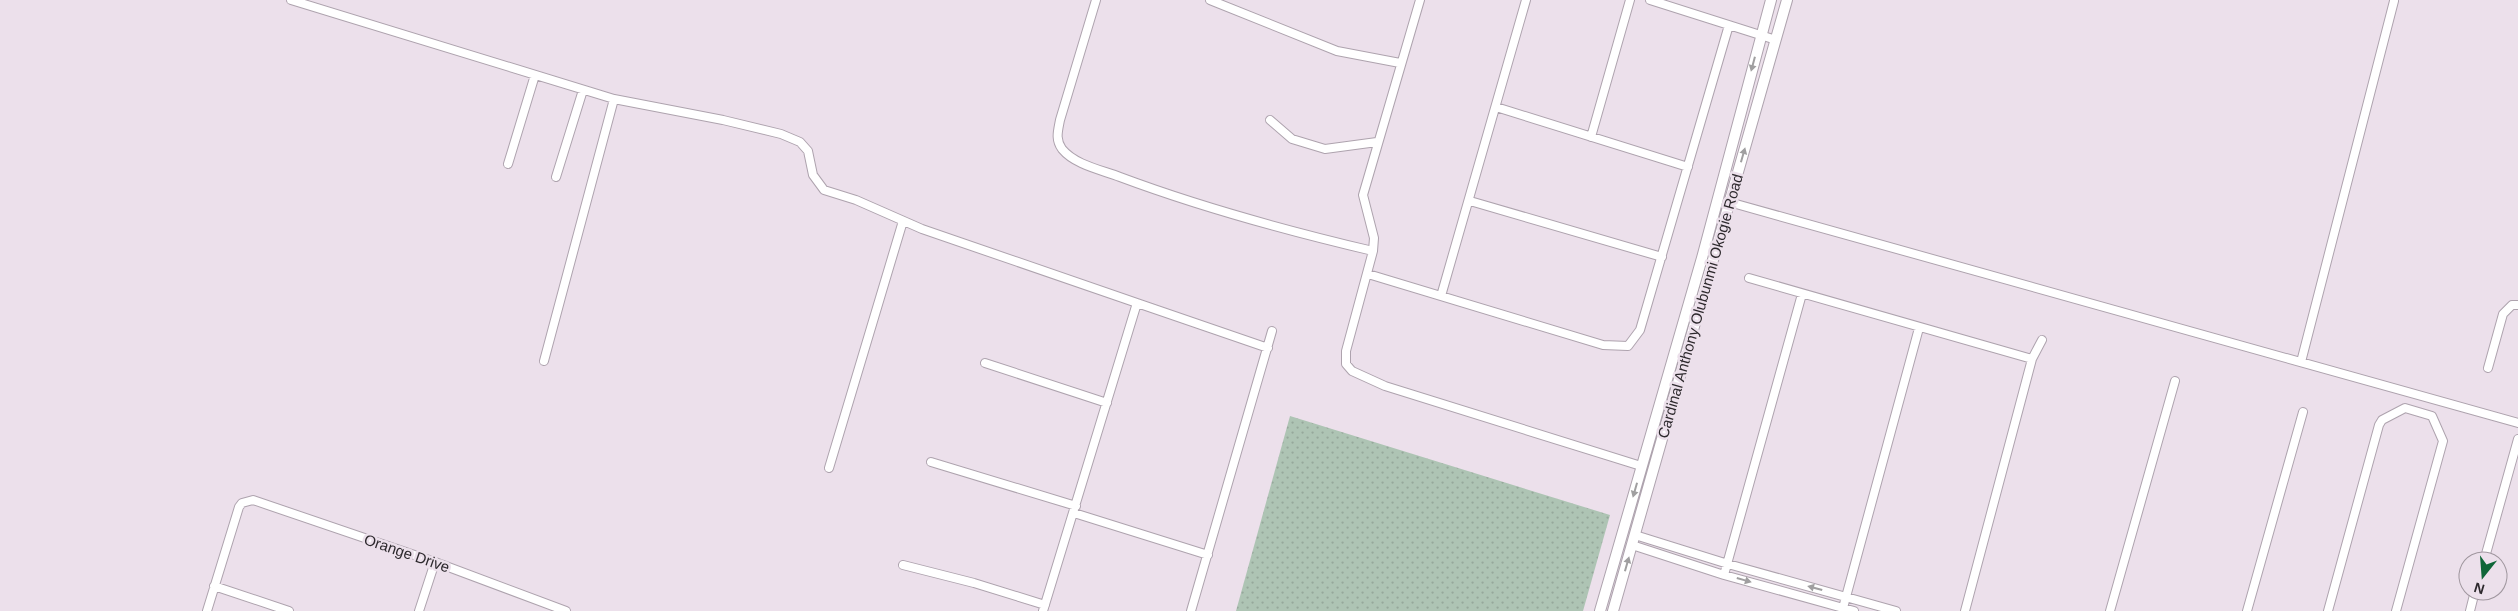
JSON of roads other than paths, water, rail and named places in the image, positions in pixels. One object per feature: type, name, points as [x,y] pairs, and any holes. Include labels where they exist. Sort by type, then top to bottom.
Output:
[{"type":"street","points":[[291,0],[614,99],[724,120],[790,137],[808,151],[813,175],[824,190],[856,200],[903,221],[1268,348]]},
{"type":"street","points":[[1096,0],[1060,120],[1057,138],[1063,150],[1076,160],[1158,191],[1284,230],[1373,252]]},
{"type":"street","points":[[1210,0],[1337,51],[1400,63]]},
{"type":"street","points":[[1420,0],[1400,63],[1363,195],[1374,238],[1373,252],[1346,351],[1346,364],[1352,371],[1385,386],[1642,466]]},
{"type":"street","points":[[1441,296],[1470,201],[1526,0]]},
{"type":"street","points":[[1591,137],[1630,0]]},
{"type":"street","points":[[1650,0],[1776,40]]},
{"type":"street","name":"Cardinal Anthony Olubunmi Okogie Road","points":[[1601,608],[1702,258],[1771,0]]},
{"type":"street","name":"Cardinal Anthony Olubunmi Okogie Road","points":[[1614,609],[1787,0]]},
{"type":"street","points":[[2301,362],[2394,1]]},
{"type":"street","points":[[1368,274],[1603,345],[1628,346],[1640,330],[1730,25]]},
{"type":"street","points":[[508,164],[535,75]]},
{"type":"street","points":[[556,177],[583,90]]},
{"type":"street","points":[[544,361],[614,99]]},
{"type":"street","points":[[1496,107],[1688,167]]},
{"type":"street","points":[[1270,120],[1292,139],[1325,149],[1377,142]]},
{"type":"street","points":[[1470,201],[1662,257]]},
{"type":"street","points":[[1729,202],[2518,423]]},
{"type":"street","points":[[829,468],[903,221]]},
{"type":"street","points":[[1749,278],[1918,328],[2032,359]]},
{"type":"street","points":[[1724,575],[1802,294]]},
{"type":"street","points":[[903,565],[974,583],[1044,608],[1137,303]]},
{"type":"street","points":[[2488,368],[2503,314],[2512,305],[2518,304]]},
{"type":"street","points":[[1843,608],[1918,328]]},
{"type":"street","points":[[1192,611],[1272,331]]},
{"type":"street","points":[[1965,611],[2032,359],[2042,340]]},
{"type":"street","points":[[985,363],[1107,403]]},
{"type":"street","points":[[2110,611],[2175,381]]},
{"type":"street","points":[[2328,611],[2378,426],[2382,420],[2405,408],[2432,416],[2443,441],[2396,611]]},
{"type":"street","points":[[2247,611],[2303,412]]},
{"type":"street","points":[[2487,551],[2518,440]]},
{"type":"street","points":[[931,462],[1208,555]]},
{"type":"street","name":"Orange Drive","points":[[214,586],[239,507],[247,500],[253,500],[435,562],[550,608],[566,611]]},
{"type":"street","points":[[1634,540],[1896,611]]},
{"type":"street","points":[[1634,540],[1724,575],[1854,611]]},
{"type":"street","points":[[419,611],[435,562]]},
{"type":"street","points":[[207,611],[214,586],[289,611]]},
{"type":"street","points":[[1601,608],[1614,609]]}]
